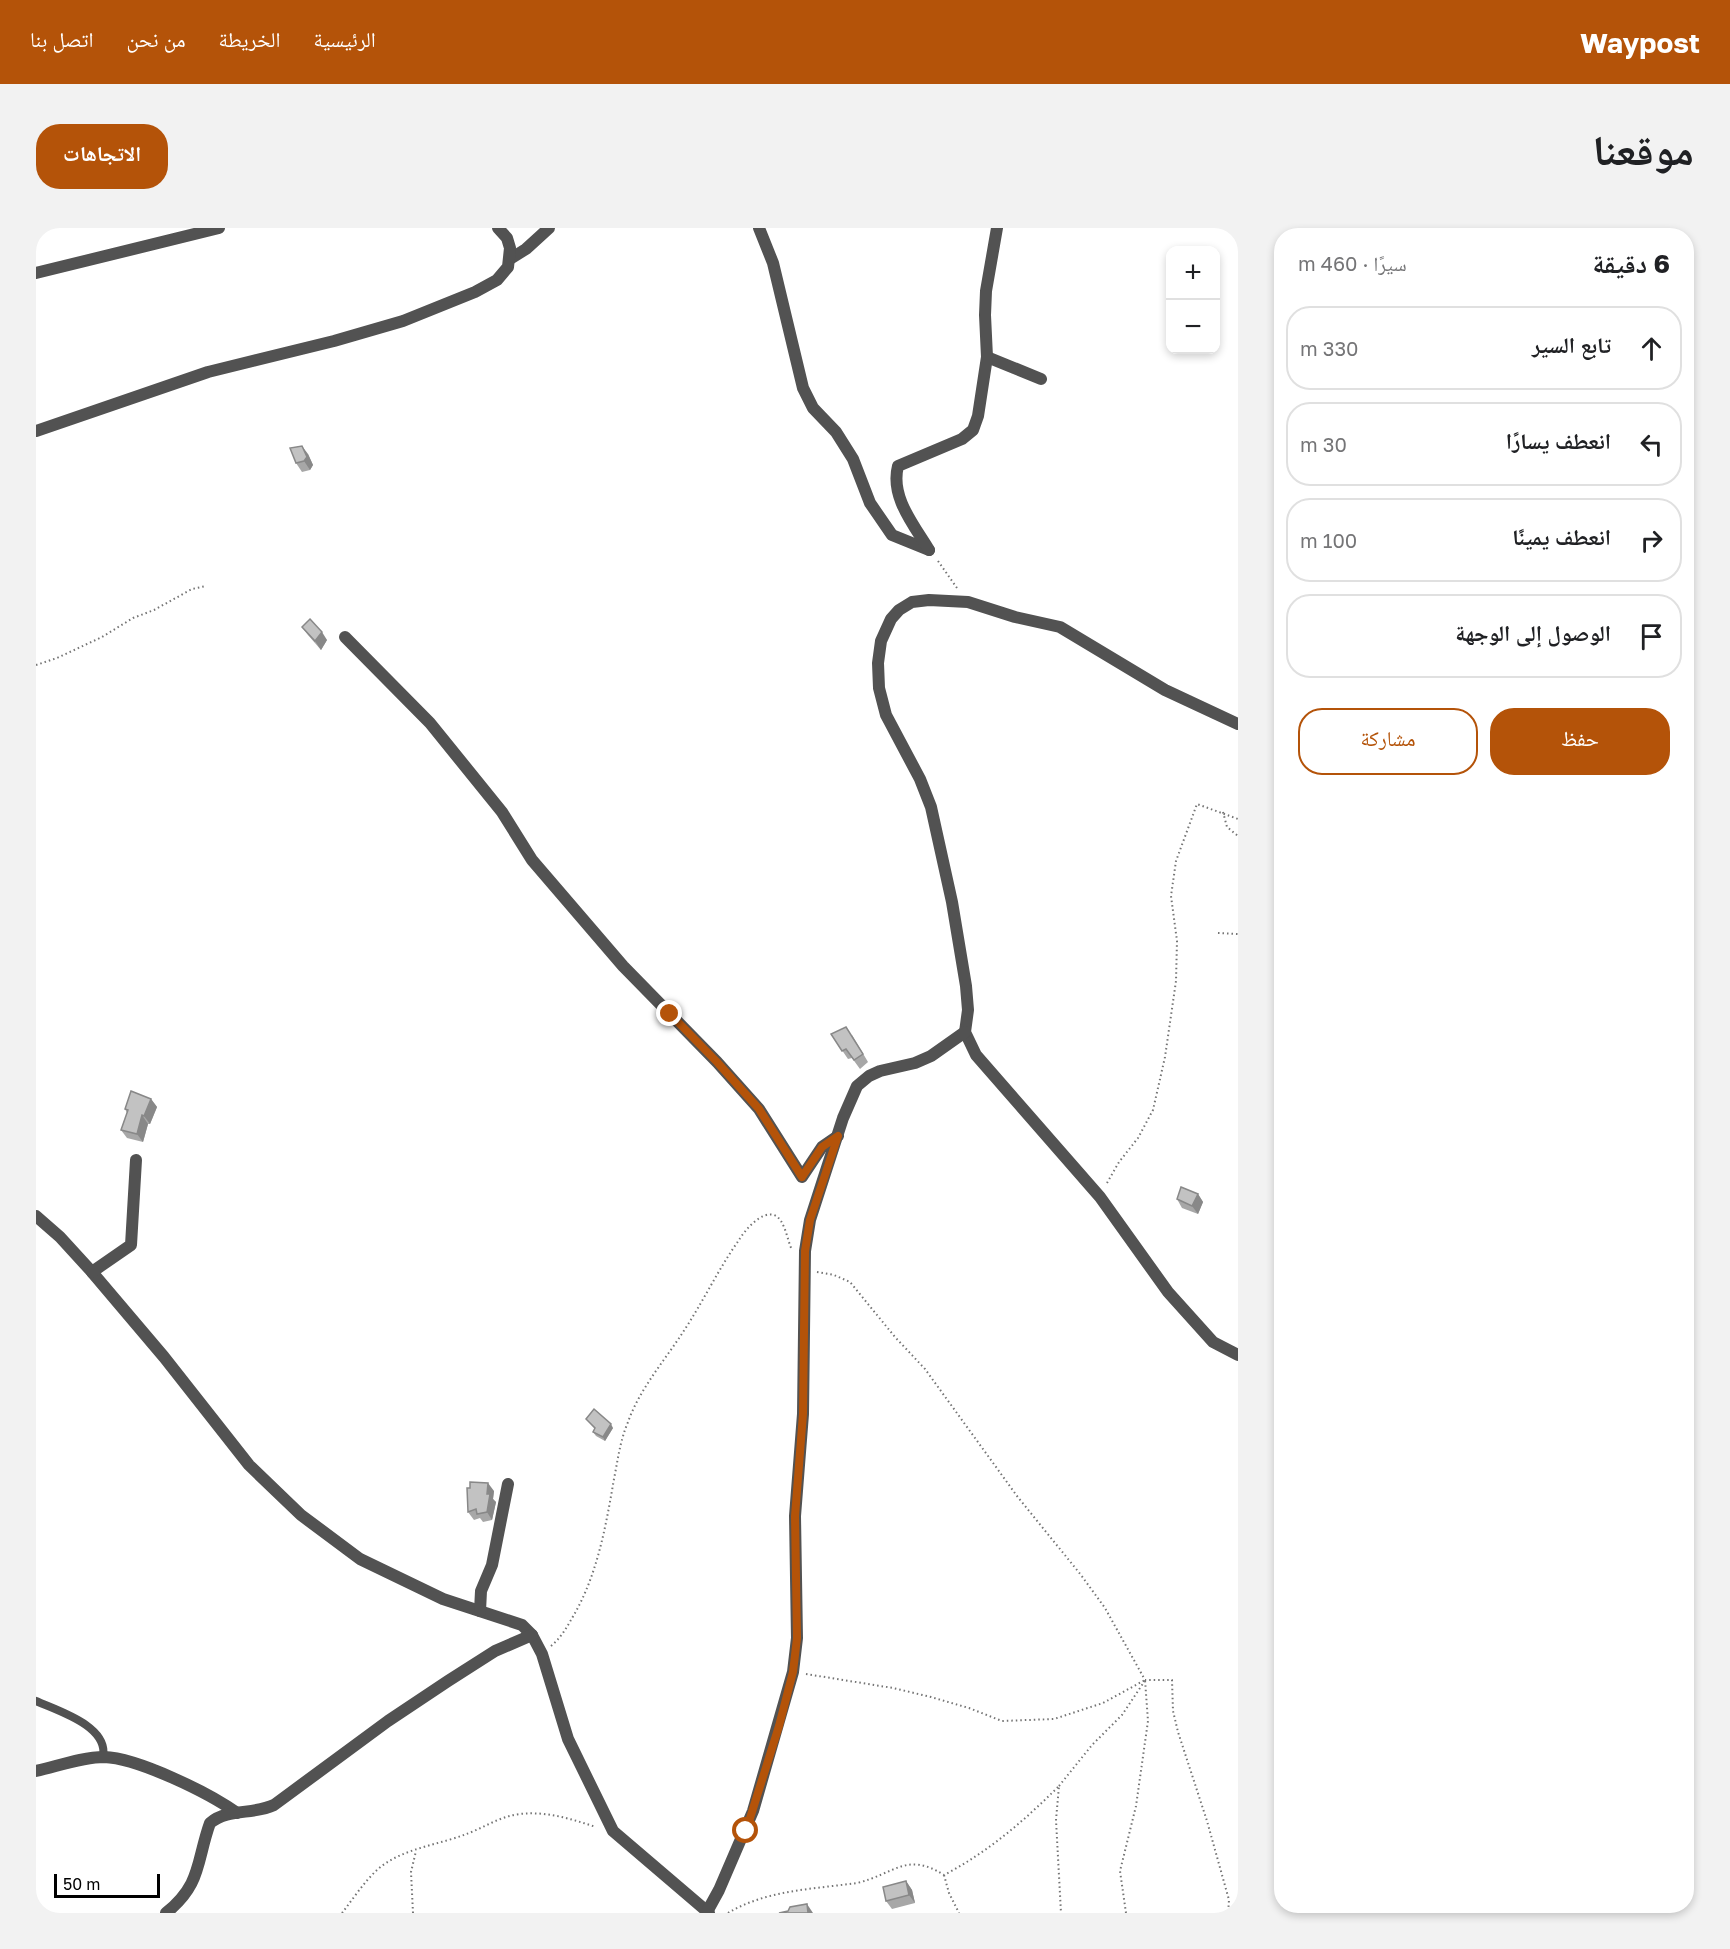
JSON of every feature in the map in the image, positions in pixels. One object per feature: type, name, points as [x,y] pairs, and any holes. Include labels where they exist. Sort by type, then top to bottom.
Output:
[{"type":"street","points":[[36,273],[219,228]]},
{"type":"street","points":[[36,431],[208,372],[334,341],[403,321],[475,292],[497,280],[508,267],[510,248],[507,238],[498,228]]},
{"type":"street","points":[[510,259],[526,249],[549,228]]},
{"type":"street","points":[[759,228],[773,263],[802,388],[813,408],[836,432],[853,459],[870,503],[892,535],[929,550]]},
{"type":"street","points":[[929,550],[900,502],[895,477],[898,466],[962,439],[973,429],[978,416],[987,357],[986,291],[997,228]]},
{"type":"street","points":[[987,357],[1041,379]]},
{"type":"street","points":[[1238,724],[1165,690],[1060,627],[1015,617],[969,602],[929,600],[912,602],[899,610],[891,619],[881,641],[878,663],[879,688],[886,715],[920,779],[931,807],[952,902],[966,986],[968,1010],[965,1032],[976,1055],[1100,1197],[1168,1292],[1213,1342],[1238,1355]]},
{"type":"street","points":[[345,637],[430,723],[502,812],[532,860],[623,966],[717,1062],[759,1109],[802,1177],[822,1147],[838,1136]]},
{"type":"street","points":[[36,1216],[60,1237],[92,1272],[164,1357],[249,1465],[301,1515],[360,1559],[443,1599],[522,1626],[532,1635],[542,1654],[568,1739],[613,1831],[708,1912],[750,1821],[793,1672],[797,1638],[795,1516],[803,1426],[805,1251],[810,1220],[853,1093],[862,1080],[880,1071],[915,1063],[931,1056],[965,1032]]},
{"type":"street","points":[[92,1272],[130,1245],[136,1160]]},
{"type":"street","points":[[480,1611],[481,1591],[492,1564],[508,1484]]},
{"type":"street","points":[[166,1913],[188,1892],[198,1871],[210,1824],[221,1816],[255,1812],[274,1805],[388,1720],[495,1652],[532,1635]]},
{"type":"street","points":[[36,1771],[103,1757],[137,1764],[184,1783],[237,1813]]},
{"type":"lane","points":[[36,1701],[85,1723],[101,1739],[103,1757]]},
{"type":"path","points":[[929,550],[969,602]]},
{"type":"path","points":[[36,665],[102,637],[192,589],[206,586]]},
{"type":"path","points":[[1100,1197],[1119,1162],[1138,1138],[1153,1110],[1165,1057],[1176,981],[1177,941],[1170,896],[1176,861],[1185,832],[1197,804],[1238,819]]},
{"type":"path","points":[[1223,812],[1227,827],[1238,836]]},
{"type":"path","points":[[1218,933],[1238,934]]},
{"type":"path","points":[[542,1654],[560,1638],[584,1597],[602,1545],[619,1448],[628,1419],[661,1363],[685,1330],[739,1238],[757,1220],[768,1214],[777,1216],[782,1223],[788,1242],[805,1270],[834,1275],[850,1282],[895,1337],[925,1369],[1017,1496],[1105,1608],[1145,1680],[1148,1721],[1136,1806],[1119,1871],[1126,1913]]},
{"type":"path","points":[[793,1672],[931,1696],[1002,1721],[1053,1719],[1103,1703],[1145,1680],[1172,1680],[1173,1711],[1178,1732],[1207,1821],[1229,1900],[1228,1913]]},
{"type":"path","points":[[944,1875],[960,1867],[1024,1821],[1059,1786],[1092,1745],[1122,1715],[1145,1680]]},
{"type":"path","points":[[1059,1786],[1056,1820],[1061,1913]]},
{"type":"path","points":[[342,1913],[376,1871],[392,1859],[470,1833],[496,1820],[520,1814],[557,1815],[613,1831]]},
{"type":"path","points":[[413,1913],[411,1872],[416,1851]]},
{"type":"path","points":[[728,1913],[743,1904],[765,1898],[864,1881],[912,1863],[925,1865],[944,1875],[949,1893],[959,1913]]},
{"type":"building","points":[[302,446],[307,457],[304,461],[296,463],[290,448]]},
{"type":"building","points":[[310,619],[322,632],[315,641],[302,627]]},
{"type":"building","points":[[846,1027],[863,1054],[854,1060],[846,1049],[842,1051],[831,1034]]},
{"type":"building","points":[[131,1091],[151,1099],[144,1116],[142,1115],[137,1134],[121,1130],[128,1110],[125,1109]]},
{"type":"building","points":[[1181,1187],[1198,1194],[1192,1206],[1177,1199]]},
{"type":"building","points":[[594,1409],[611,1424],[603,1437],[593,1432],[595,1428],[586,1419]]},
{"type":"building","points":[[470,1482],[488,1483],[487,1494],[490,1494],[487,1512],[477,1514],[476,1509],[468,1512],[467,1488],[470,1488]]},
{"type":"building","points":[[906,1881],[909,1895],[886,1901],[883,1887]]},
{"type":"building","points":[[807,1904],[808,1913],[779,1913],[788,1911],[790,1907]]},
{"type":"route","points":[[670,1014],[759,1109],[802,1177],[822,1147],[838,1136],[810,1220],[805,1251],[803,1414],[795,1516],[797,1638],[793,1672],[779,1726],[746,1831]]}]
